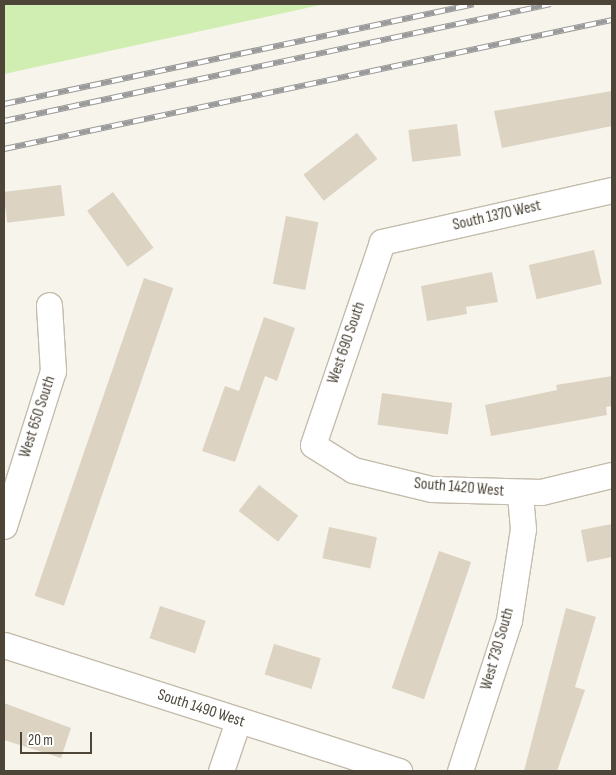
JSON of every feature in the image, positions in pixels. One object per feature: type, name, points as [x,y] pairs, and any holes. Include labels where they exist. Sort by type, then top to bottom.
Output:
[{"type":"street","name":"South 1370 West","points":[[382,242],[612,190]]},
{"type":"street","name":"West 690 South","points":[[313,445],[382,242]]},
{"type":"street","name":"West 650 South","points":[[4,526],[13,461],[53,371],[49,305]]},
{"type":"street","name":"South 1420 West","points":[[313,445],[354,470],[431,489],[520,493],[612,475]]},
{"type":"street","name":"West 730 South","points":[[460,771],[509,620],[523,529],[520,493]]},
{"type":"street","name":"South 1490 West","points":[[4,645],[399,771]]},
{"type":"street","points":[[222,771],[238,721]]},
{"type":"green space","points":[[4,4],[325,4],[4,74]]},
{"type":"building","points":[[612,91],[612,126],[502,148],[494,111]]},
{"type":"building","points":[[457,124],[461,156],[412,162],[408,130]]},
{"type":"building","points":[[357,133],[377,159],[324,201],[303,175]]},
{"type":"building","points":[[61,185],[65,216],[7,223],[4,192]]},
{"type":"building","points":[[113,192],[154,248],[128,267],[87,211]]},
{"type":"building","points":[[286,216],[318,222],[305,290],[273,284]]},
{"type":"building","points":[[594,250],[602,284],[537,299],[529,265]]},
{"type":"building","points":[[492,272],[498,302],[466,307],[467,314],[427,321],[421,286]]},
{"type":"building","points":[[144,278],[173,288],[64,606],[35,596]]},
{"type":"building","points":[[264,317],[295,328],[277,381],[265,376],[235,462],[202,451],[225,386],[239,391]]},
{"type":"building","points":[[612,376],[612,406],[606,407],[607,415],[491,436],[485,405],[557,390],[556,385]]},
{"type":"building","points":[[382,393],[452,403],[448,435],[378,425]]},
{"type":"building","points":[[259,485],[298,516],[278,542],[239,511]]},
{"type":"building","points":[[612,524],[612,557],[587,562],[581,530]]},
{"type":"building","points":[[329,527],[377,537],[370,568],[322,558]]},
{"type":"building","points":[[439,551],[471,562],[424,699],[392,688]]},
{"type":"building","points":[[160,606],[206,621],[195,653],[149,638]]},
{"type":"building","points":[[566,608],[596,617],[575,687],[585,690],[557,771],[524,771]]},
{"type":"building","points":[[274,644],[321,658],[312,689],[265,675]]},
{"type":"building","points":[[4,703],[71,728],[61,758],[4,740]]},
{"type":"railway","points":[[4,104],[473,4]]},
{"type":"railway","points":[[4,121],[551,4]]},
{"type":"railway","points":[[4,149],[612,20]]}]
